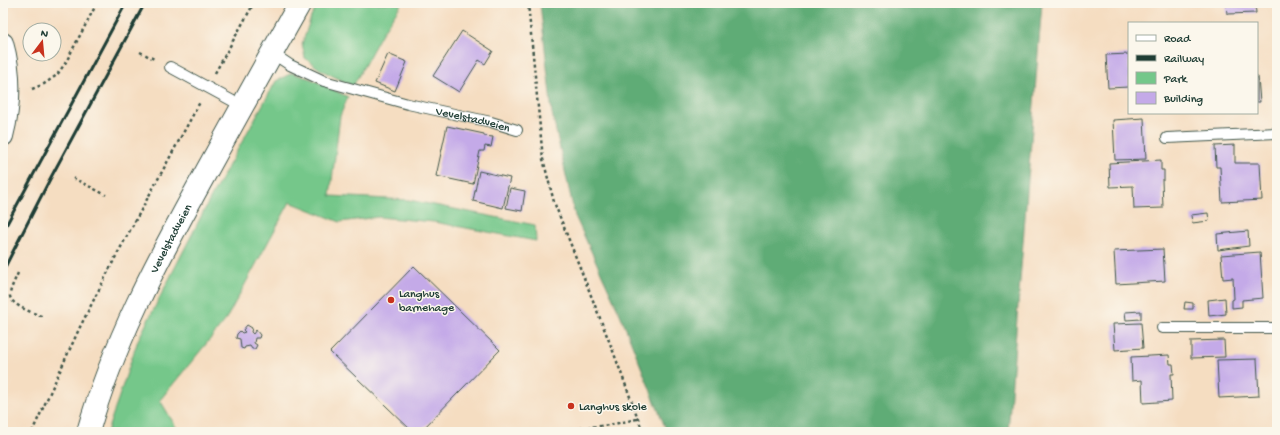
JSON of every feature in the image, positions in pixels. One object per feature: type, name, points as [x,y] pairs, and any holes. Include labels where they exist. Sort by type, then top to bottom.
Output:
[{"type":"main road","name":"Vevelstadveien","points":[[88,432],[113,358],[147,282],[242,106],[300,3]]},
{"type":"street","points":[[3,43],[10,75],[6,97],[3,136]]},
{"type":"lane","name":"Vevelstadveien","points":[[272,53],[290,65],[324,81],[408,104],[491,122],[517,130]]},
{"type":"lane","points":[[170,67],[242,106]]},
{"type":"lane","points":[[1167,138],[1277,133]]},
{"type":"lane","points":[[1162,328],[1277,328]]},
{"type":"path","points":[[6,97],[44,84],[57,75],[66,62],[97,3]]},
{"type":"path","points":[[32,432],[87,314],[254,3]]},
{"type":"path","points":[[528,3],[543,159],[552,194],[642,432]]},
{"type":"path","points":[[73,178],[106,195]]},
{"type":"path","points":[[18,273],[9,295],[11,300],[17,305],[44,317]]},
{"type":"path","points":[[545,432],[609,425],[638,419]]},
{"type":"green space","points":[[319,3],[402,3],[382,33],[353,86],[321,70],[305,58],[302,44],[311,17]]},
{"type":"green space","points":[[540,3],[1042,3],[1008,432],[667,432],[620,314],[575,216],[552,113]]},
{"type":"green space","points":[[292,73],[311,79],[348,97],[340,116],[330,196],[409,200],[535,225],[536,241],[434,222],[378,217],[340,222],[290,202],[225,321],[160,400],[179,432],[107,432],[138,340],[210,199],[276,81]]},
{"type":"building","points":[[1226,3],[1255,3],[1256,13],[1227,14]]},
{"type":"building","points":[[462,31],[493,51],[485,64],[479,60],[459,92],[433,76]]},
{"type":"building","points":[[388,54],[407,62],[395,91],[375,83]]},
{"type":"building","points":[[1128,54],[1128,87],[1108,88],[1106,55]]},
{"type":"building","points":[[1258,77],[1260,102],[1258,102]]},
{"type":"building","points":[[1144,118],[1146,159],[1115,160],[1113,120]]},
{"type":"building","points":[[447,126],[493,137],[491,147],[485,146],[484,151],[480,151],[473,184],[436,176]]},
{"type":"building","points":[[1235,145],[1235,163],[1260,163],[1262,200],[1222,202],[1220,167],[1216,167],[1215,146]]},
{"type":"building","points":[[1161,160],[1161,170],[1164,170],[1164,180],[1162,180],[1163,208],[1134,209],[1133,186],[1110,187],[1109,163]]},
{"type":"building","points":[[479,171],[510,178],[503,208],[473,201]]},
{"type":"building","points":[[510,188],[525,191],[522,211],[506,208]]},
{"type":"building","points":[[1208,213],[1209,221],[1192,223],[1191,215]]},
{"type":"building","points":[[1248,231],[1249,246],[1218,250],[1217,234]]},
{"type":"building","points":[[1163,249],[1165,281],[1116,284],[1114,251]]},
{"type":"building","points":[[1260,252],[1263,298],[1242,300],[1242,307],[1232,308],[1232,300],[1234,299],[1233,278],[1223,279],[1221,255]]},
{"type":"building","points":[[414,266],[500,350],[420,432],[413,432],[330,352]]},
{"type":"building","points":[[1225,298],[1226,314],[1209,316],[1208,300]]},
{"type":"building","points":[[1185,302],[1193,303],[1193,309],[1184,309]]},
{"type":"building","points":[[1141,311],[1141,319],[1126,320],[1125,312]]},
{"type":"building","points":[[1141,323],[1143,348],[1115,350],[1113,324]]},
{"type":"building","points":[[247,325],[252,328],[251,332],[253,334],[256,330],[260,335],[259,338],[255,338],[254,343],[257,345],[255,349],[252,349],[250,346],[245,347],[244,349],[241,348],[240,339],[236,338],[240,331],[242,333],[245,332],[243,330]]},
{"type":"building","points":[[1224,340],[1225,357],[1191,358],[1191,341]]},
{"type":"building","points":[[1169,355],[1170,364],[1173,364],[1174,374],[1171,374],[1172,401],[1143,403],[1142,380],[1132,381],[1131,357]]},
{"type":"building","points":[[1257,359],[1259,396],[1219,398],[1217,360]]},
{"type":"railway","points":[[3,231],[126,3]]},
{"type":"railway","points":[[3,271],[50,179],[145,3]]},
{"type":"place","name":"Langhus barnehage","points":[[391,300]]},
{"type":"place","name":"Langhus skole","points":[[571,406]]}]
